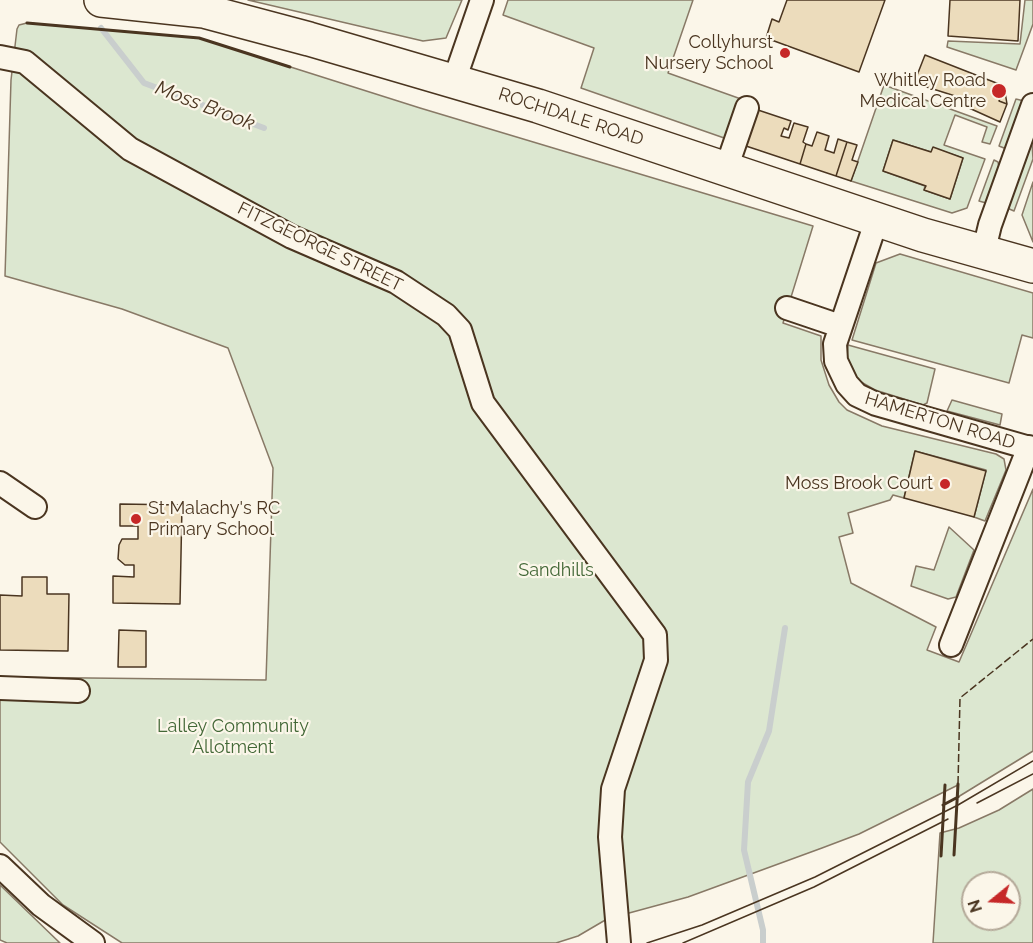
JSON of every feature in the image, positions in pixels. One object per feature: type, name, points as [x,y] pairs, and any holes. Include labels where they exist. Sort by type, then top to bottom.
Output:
[{"type":"highway","name":"ROCHDALE ROAD","points":[[101,0],[204,11],[454,81],[538,106],[983,254],[1033,266]]},
{"type":"street","points":[[454,81],[482,0]]},
{"type":"street","name":"FITZGEORGE STREET","points":[[0,57],[26,62],[130,149],[292,237],[396,282],[446,315],[460,330],[483,403],[655,635],[656,660],[613,789],[610,837],[619,943]]},
{"type":"street","points":[[983,254],[990,225],[1033,105]]},
{"type":"street","points":[[726,169],[747,108]]},
{"type":"street","name":"HAMERTON ROAD","points":[[877,219],[835,344],[836,362],[840,373],[857,395],[876,404],[1031,448]]},
{"type":"street","points":[[788,308],[840,326]]},
{"type":"street","points":[[951,645],[954,612],[1031,448]]},
{"type":"street","points":[[0,483],[35,507]]},
{"type":"street","points":[[0,688],[78,691]]},
{"type":"street","points":[[0,866],[41,905],[93,943]]},
{"type":"green space","points":[[248,0],[462,0],[446,38],[423,41]]},
{"type":"green space","points":[[508,0],[693,0],[668,73],[741,99],[727,139],[581,88],[594,48],[503,15]]},
{"type":"green space","points":[[1025,0],[1033,0],[1033,24],[1016,70],[947,47],[948,41],[1020,44]]},
{"type":"green space","name":"Sandhills","points":[[27,23],[199,38],[420,108],[813,226],[783,323],[821,336],[821,360],[829,385],[839,402],[847,410],[882,426],[996,454],[1004,459],[1006,470],[985,521],[974,517],[986,470],[915,451],[904,498],[893,495],[890,500],[848,513],[853,533],[839,537],[851,583],[936,627],[927,650],[959,662],[1033,489],[1033,751],[958,797],[958,785],[859,834],[688,897],[607,919],[578,936],[556,943],[122,943],[63,905],[0,842],[0,677],[266,680],[273,468],[228,348],[122,309],[5,276],[11,80],[17,29],[19,25]]},
{"type":"green space","points":[[884,85],[997,126],[990,144],[982,142],[987,127],[955,115],[944,145],[985,159],[967,208],[952,213],[851,181]],"holes":[[[893,140],[931,152],[933,148],[963,158],[950,199],[924,190],[925,186],[883,171]]]},
{"type":"green space","points":[[1016,99],[1024,101],[1007,147],[1004,148],[999,146]]},
{"type":"green space","points":[[1032,143],[1033,159],[1014,211],[1007,208]]},
{"type":"green space","points":[[994,160],[998,162],[999,167],[986,203],[979,201]]},
{"type":"green space","points":[[1033,182],[1033,242],[1022,215]]},
{"type":"green space","points":[[900,254],[1033,293],[1033,338],[1022,335],[1009,383],[852,340],[876,263]]},
{"type":"green space","points":[[848,345],[935,369],[927,403],[923,405],[875,390],[861,382],[852,373],[847,358]]},
{"type":"green space","points":[[952,400],[1002,414],[1000,425],[947,411]]},
{"type":"green space","points":[[949,527],[974,550],[956,597],[948,599],[911,586],[916,566],[934,570]]},
{"type":"green space","points":[[1033,789],[1033,943],[933,943],[940,833],[959,828],[999,810]]},
{"type":"green space","points":[[0,885],[60,943],[7,943],[0,940]]},
{"type":"building","points":[[787,0],[885,0],[859,72],[766,38],[772,19],[779,22]]},
{"type":"building","points":[[950,0],[1020,0],[1018,41],[948,36]]},
{"type":"building","points":[[925,55],[1004,86],[999,101],[1007,104],[1000,122],[969,108],[971,101],[914,83]]},
{"type":"building","points":[[1004,86],[1007,104],[999,101]]},
{"type":"building","points":[[758,110],[791,121],[788,130],[784,128],[781,136],[789,138],[794,123],[808,127],[800,164],[746,146]]},
{"type":"building","points":[[817,132],[829,136],[825,150],[834,153],[838,139],[847,142],[836,176],[800,164],[806,144],[812,146]]},
{"type":"building","points":[[893,140],[931,152],[933,147],[963,158],[950,199],[924,190],[926,186],[883,171]]},
{"type":"building","points":[[847,142],[857,145],[852,160],[858,162],[851,181],[836,176]]},
{"type":"building","name":"Moss Brook Court","points":[[915,451],[986,471],[974,517],[904,498]]},
{"type":"building","points":[[120,504],[182,505],[180,604],[113,603],[113,576],[134,577],[134,565],[125,565],[118,559],[119,545],[122,539],[138,539],[138,526],[120,526]]},
{"type":"building","points":[[22,577],[47,577],[47,594],[69,594],[68,651],[0,650],[0,595],[22,596]]},
{"type":"building","points":[[119,630],[146,631],[146,667],[118,667]]},
{"type":"waterway","name":"Moss Brook","points":[[101,28],[144,83],[264,128]]},
{"type":"waterway","name":"Moss Brook","points":[[763,943],[763,930],[744,850],[748,782],[769,731],[785,628]]},
{"type":"tram line","points":[[647,943],[702,925],[815,877],[958,805],[1033,761]]},
{"type":"tram line","points":[[977,803],[1033,774]]},
{"type":"tram line","points":[[683,943],[814,887],[948,819]]},
{"type":"fence","points":[[958,784],[960,698],[1033,639]]},
{"type":"wall","points":[[27,23],[199,38],[290,67]]},
{"type":"wall","points":[[954,855],[958,784]]},
{"type":"wall","points":[[941,856],[945,785]]},
{"type":"wall","points":[[943,805],[958,797]]},
{"type":"place","name":"Collyhurst Nursery School","points":[[785,53]]},
{"type":"place","name":"Whitley Road Medical Centre","points":[[999,91]]},
{"type":"place","name":"Moss Brook Court","points":[[945,484]]},
{"type":"place","name":"St Malachy's RC Primary School","points":[[136,519]]},
{"type":"park label","name":"Lalley Community Allotment","points":[[233,737]]}]
